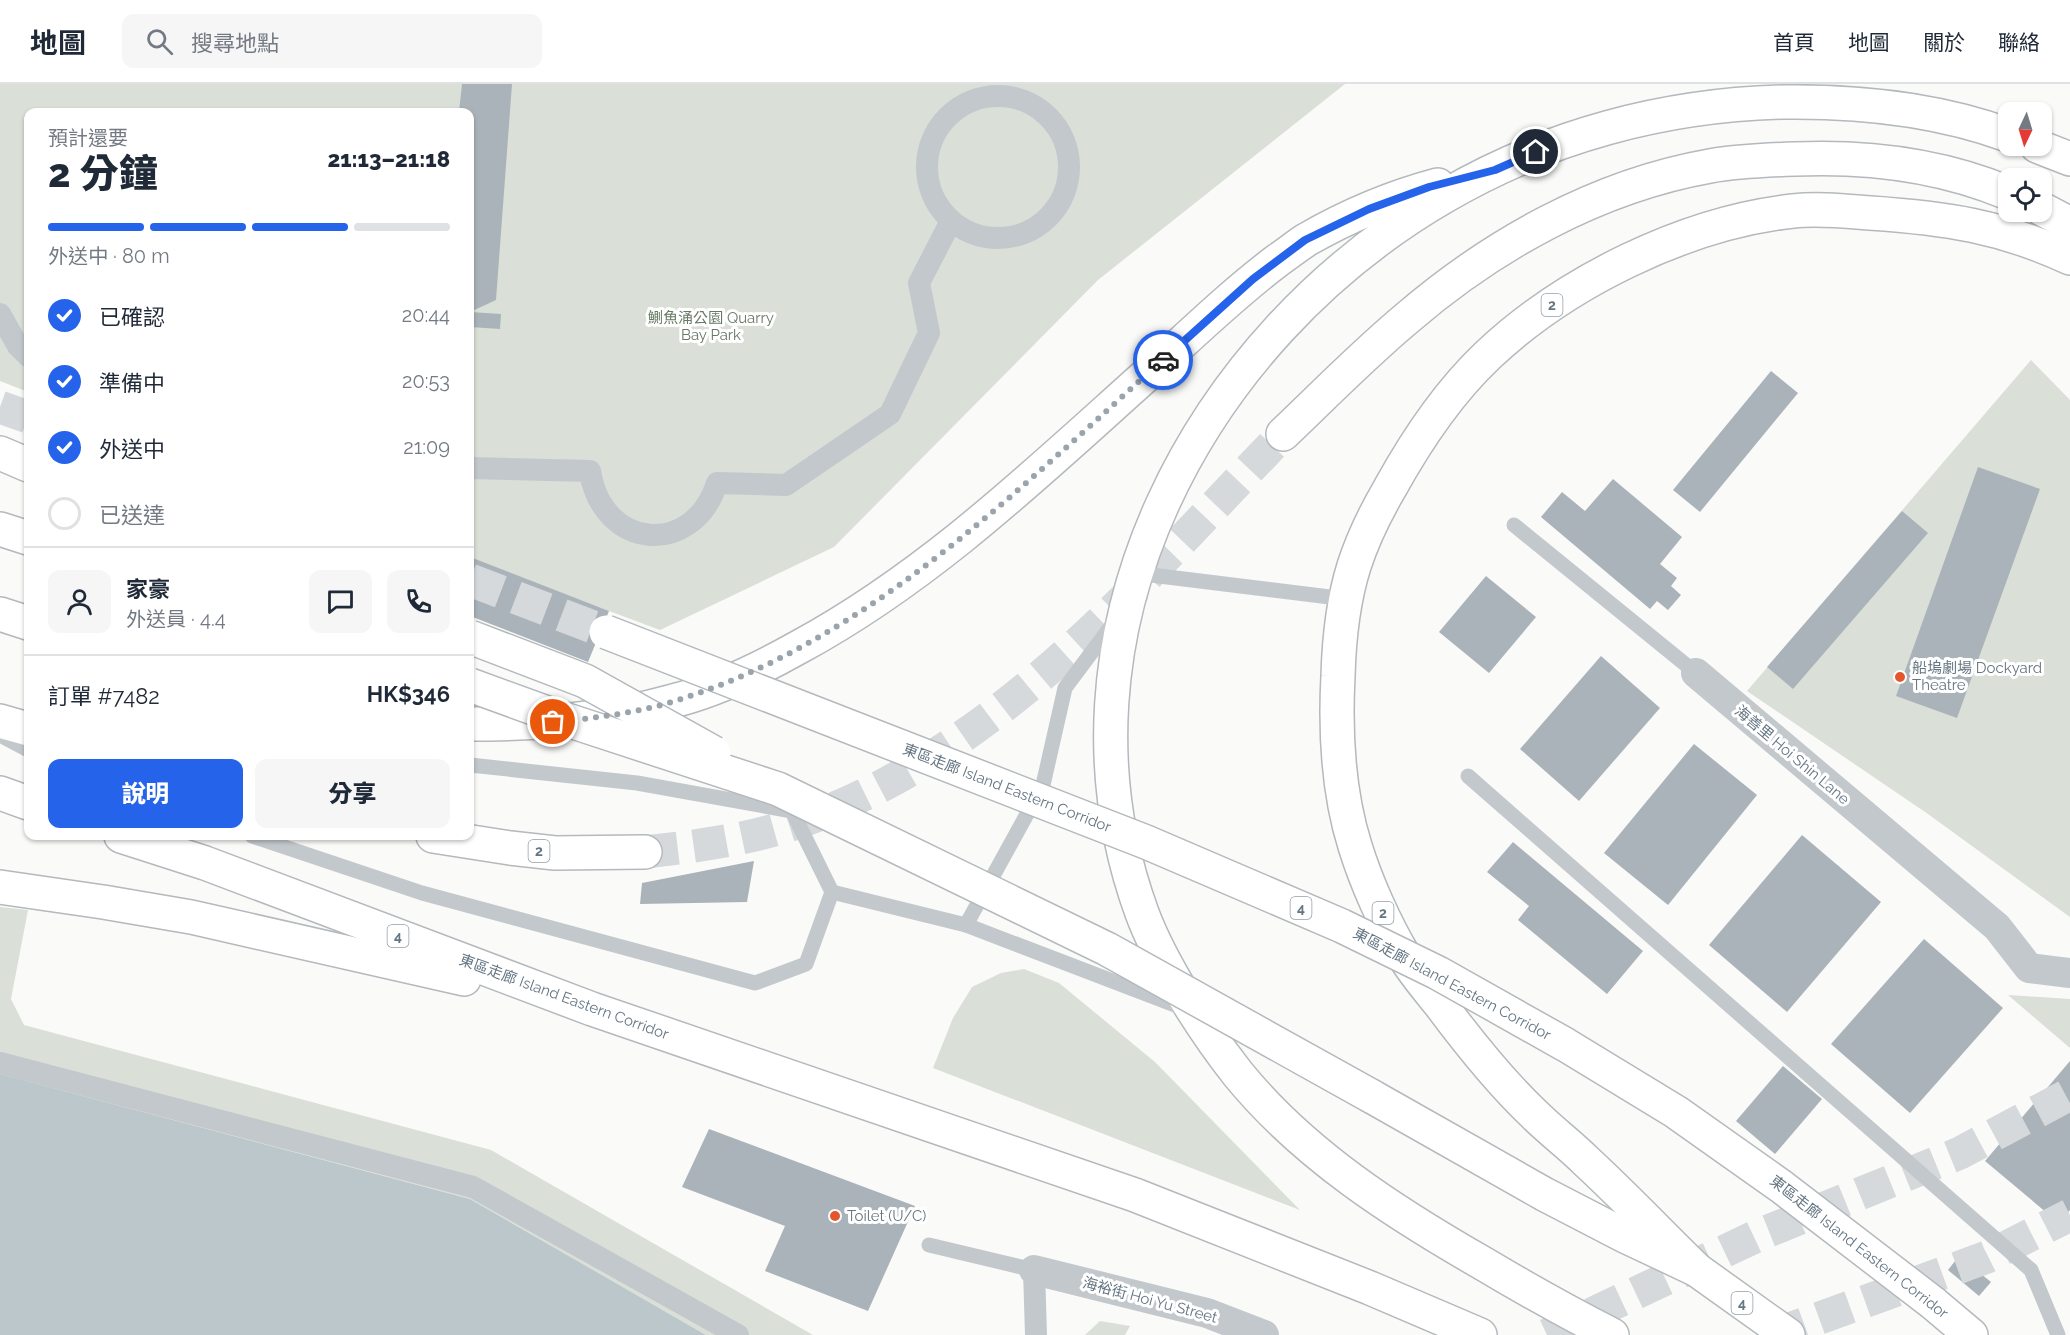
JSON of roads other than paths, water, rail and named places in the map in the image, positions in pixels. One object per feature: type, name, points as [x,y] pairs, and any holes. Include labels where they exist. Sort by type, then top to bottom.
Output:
[{"type":"highway","points":[[1612,1335],[1429,1233],[1378,1199],[1320,1154],[1280,1118],[1239,1074],[1196,1013],[1143,916],[1126,860],[1115,804],[1110,753],[1110,703],[1115,655],[1125,607],[1152,529],[1175,477],[1203,428],[1237,380],[1273,334],[1319,288],[1360,253],[1446,195],[1536,152],[1613,125],[1709,106],[1817,102],[1907,110],[1998,132]]},
{"type":"highway","points":[[2052,152],[2070,159]]},
{"type":"highway","points":[[1283,434],[1407,318],[1463,275],[1559,216],[1628,187],[1735,162],[1814,158],[1876,160],[1902,164],[1946,173],[1998,190]]},
{"type":"highway","points":[[474,723],[553,722],[637,711],[676,701],[766,665],[827,632],[880,600],[996,510],[1253,279],[1305,240],[1369,209],[1429,187],[1495,170]]},
{"type":"highway","name":"2","points":[[1696,1270],[1504,1083],[1404,958],[1355,846],[1340,784],[1336,700],[1339,646],[1346,599],[1355,564],[1381,504],[1419,440],[1461,384],[1485,357],[1539,313],[1610,269],[1656,248],[1735,222],[1794,211],[1842,211],[1938,218],[1965,223],[2023,238],[2070,258]]},
{"type":"highway","points":[[2052,214],[2070,224]]},
{"type":"highway","points":[[0,453],[24,463]]},
{"type":"highway","points":[[0,529],[24,537]]},
{"type":"highway","points":[[0,614],[24,622]]},
{"type":"highway","name":"東區走廊 Island Eastern Corridor","points":[[606,632],[1166,850],[1342,926],[1438,973],[1566,1045],[1676,1112],[1782,1187],[1971,1335]]},
{"type":"highway","points":[[474,639],[585,681],[778,789]]},
{"type":"highway","name":"4","points":[[474,686],[558,717],[778,789],[1107,949],[1544,1194],[1696,1270],[1788,1335]]},
{"type":"highway","points":[[0,721],[24,728]]},
{"type":"highway","points":[[0,793],[24,802]]},
{"type":"highway","name":"東區走廊 Island Eastern Corridor","points":[[133,840],[205,863],[592,1009],[1135,1195],[1370,1288],[1480,1335]]},
{"type":"highway","name":"2","points":[[459,840],[555,853],[645,852]]},
{"type":"highway","points":[[0,887],[191,917],[592,1009]]},
{"type":"street","points":[[1024,92],[1058,127],[1067,147],[1070,170],[1065,193],[1054,212],[1037,228],[1015,237],[992,239],[970,233],[951,221],[935,202],[927,179],[927,154],[936,131],[951,112],[972,100],[1024,92]]},
{"type":"street","points":[[474,468],[590,471],[593,488],[600,504],[610,517],[622,527],[647,534],[661,535],[675,531],[693,521],[708,504],[717,483],[786,485],[890,414],[929,333],[919,283],[951,221]]},
{"type":"street","points":[[0,314],[18,346],[24,352]]},
{"type":"street","name":"海善里 Hoi Shin Lane","points":[[1696,673],[1997,927],[2029,968],[2070,973]]},
{"type":"street","points":[[0,1063],[473,1187],[738,1335]]},
{"type":"street","points":[[1034,1270],[1036,1335]]},
{"type":"street","name":"海裕街 Hoi Yu Street","points":[[1034,1270],[1207,1313],[1264,1335]]},
{"type":"lane","name":"海善里 Hoi Shin Lane","points":[[1515,525],[1696,673]]},
{"type":"lane","points":[[1136,573],[1346,599]]},
{"type":"lane","points":[[966,925],[1043,785],[1065,688],[1125,607]]},
{"type":"lane","points":[[0,735],[24,748]]},
{"type":"lane","points":[[264,840],[422,893],[755,983],[806,964],[832,892],[792,811],[636,783],[474,765]]},
{"type":"lane","points":[[1468,776],[2031,1270],[2058,1335]]},
{"type":"lane","points":[[832,892],[966,925],[1196,1013]]},
{"type":"lane","points":[[929,1245],[1034,1270]]},
{"type":"tunnel","points":[[0,407],[24,416]]},
{"type":"tunnel","points":[[645,852],[746,837],[786,827],[877,788],[943,750],[1006,705],[1065,655],[1122,601],[1283,434]]},
{"type":"tunnel","points":[[474,582],[606,632]]},
{"type":"tunnel","points":[[1547,1335],[1761,1234],[1960,1153],[2070,1094]]},
{"type":"tunnel","points":[[1773,1335],[1987,1257],[2070,1215]]},
{"type":"place","name":"船塢劇場 Dockyard Theatre","points":[[1900,677]]},
{"type":"place","name":"Toilet (U/C)","points":[[835,1216]]},
{"type":"park label","name":"鰂魚涌公園 Quarry Bay Park","points":[[711,326]]}]
